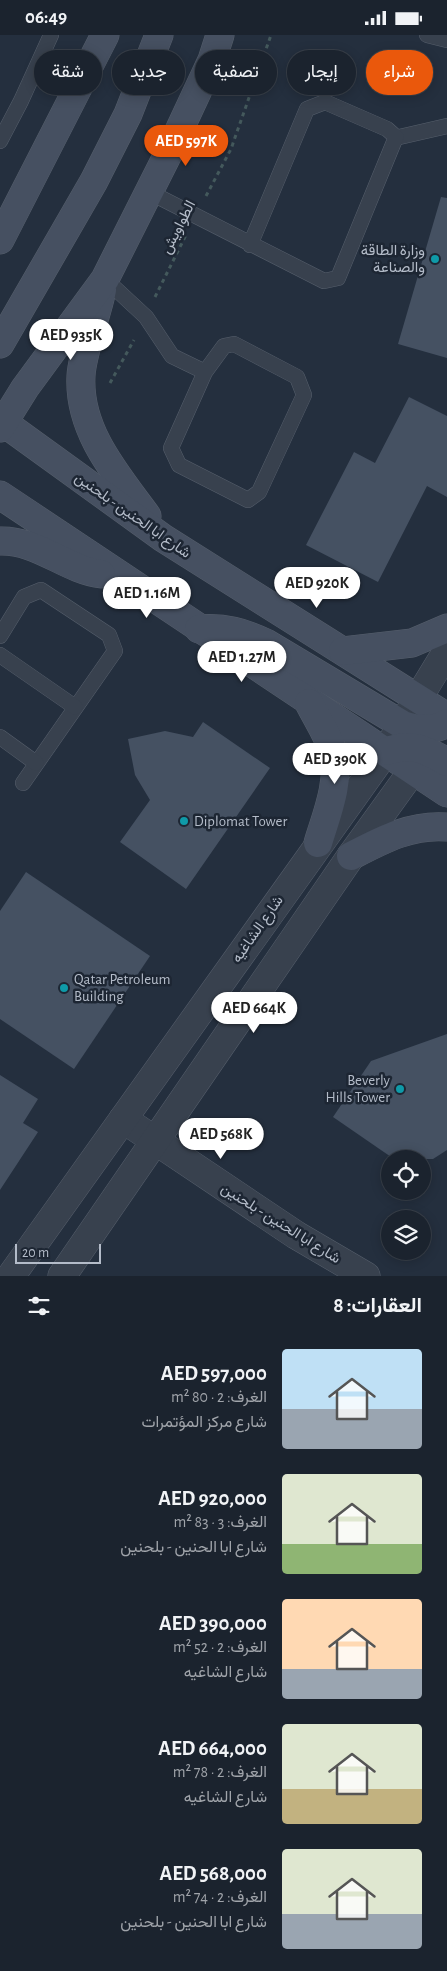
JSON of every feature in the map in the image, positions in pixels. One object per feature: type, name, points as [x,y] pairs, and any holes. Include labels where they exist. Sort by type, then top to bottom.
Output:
[{"type":"street","points":[[0,240],[105,35]]},
{"type":"street","points":[[0,344],[98,172],[128,114],[159,35]]},
{"type":"street","points":[[1,423],[105,279],[149,193],[212,60],[220,35]]},
{"type":"street","points":[[105,279],[81,376],[84,411],[105,457],[163,538]]},
{"type":"street","name":"شارع ابا الحنين - بلحنين","points":[[1,423],[163,538],[447,717]]},
{"type":"street","points":[[0,495],[308,702],[386,751],[429,760],[447,793]]},
{"type":"street","points":[[0,541],[31,545],[90,573],[117,574]]},
{"type":"street","points":[[199,629],[219,627],[242,631],[266,643],[403,725],[423,730],[447,725]]},
{"type":"street","points":[[343,651],[412,643],[447,628]]},
{"type":"street","name":"شارع الشاغيه","points":[[11,1276],[318,843],[386,751],[447,651]]},
{"type":"street","points":[[308,702],[327,739],[335,766],[333,789],[318,843]]},
{"type":"street","points":[[62,1276],[351,856],[429,760],[447,725]]},
{"type":"street","points":[[351,856],[386,837],[429,826],[447,827]]},
{"type":"street","name":"شارع ابا الحنين - بلحنين","points":[[123,1119],[154,1142],[296,1235],[366,1276]]},
{"type":"lane","points":[[0,141],[21,101],[51,35]]},
{"type":"lane","points":[[250,245],[307,109],[325,102],[387,129],[395,138]]},
{"type":"lane","points":[[395,138],[447,126]]},
{"type":"lane","points":[[149,193],[324,281],[338,279],[395,138]]},
{"type":"lane","points":[[105,279],[146,317],[172,356],[205,372]]},
{"type":"lane","points":[[234,343],[297,377],[304,395],[259,492],[248,500],[179,465],[171,448],[205,372],[224,346],[234,343]]},
{"type":"lane","points":[[0,635],[24,597],[41,590],[109,635],[115,651],[23,783]]},
{"type":"lane","points":[[0,655],[75,707]]},
{"type":"lane","points":[[0,737],[36,763]]},
{"type":"path","name":"الطواويش","points":[[84,411],[114,379],[231,149],[271,35]]},
{"type":"building","name":"وزارة الطاقة والصناعة","points":[[441,197],[447,198],[447,358],[398,344]]},
{"type":"building","points":[[409,397],[447,416],[447,497],[427,486],[378,582],[306,545],[354,452],[375,463]]},
{"type":"building","name":"Diplomat Tower","points":[[203,722],[270,768],[186,889],[120,842],[150,800],[135,775],[128,739],[165,731],[193,737]]},
{"type":"building","name":"Qatar Petroleum Building","points":[[26,872],[150,956],[74,1069],[0,1019],[0,911]]},
{"type":"building","name":"Beverly Hills Tower","points":[[447,1034],[447,1150],[433,1159],[431,1159],[431,1150],[381,1150],[333,1117],[371,1061]]},
{"type":"building","points":[[0,1075],[38,1099],[23,1123],[38,1132],[0,1190]]},
{"type":"place","name":"وزارة الطاقة والصناعة","points":[[435,259]]},
{"type":"place","name":"Diplomat Tower","points":[[184,821]]},
{"type":"place","name":"Qatar Petroleum Building","points":[[64,988]]},
{"type":"place","name":"Beverly Hills Tower","points":[[400,1089]]}]
